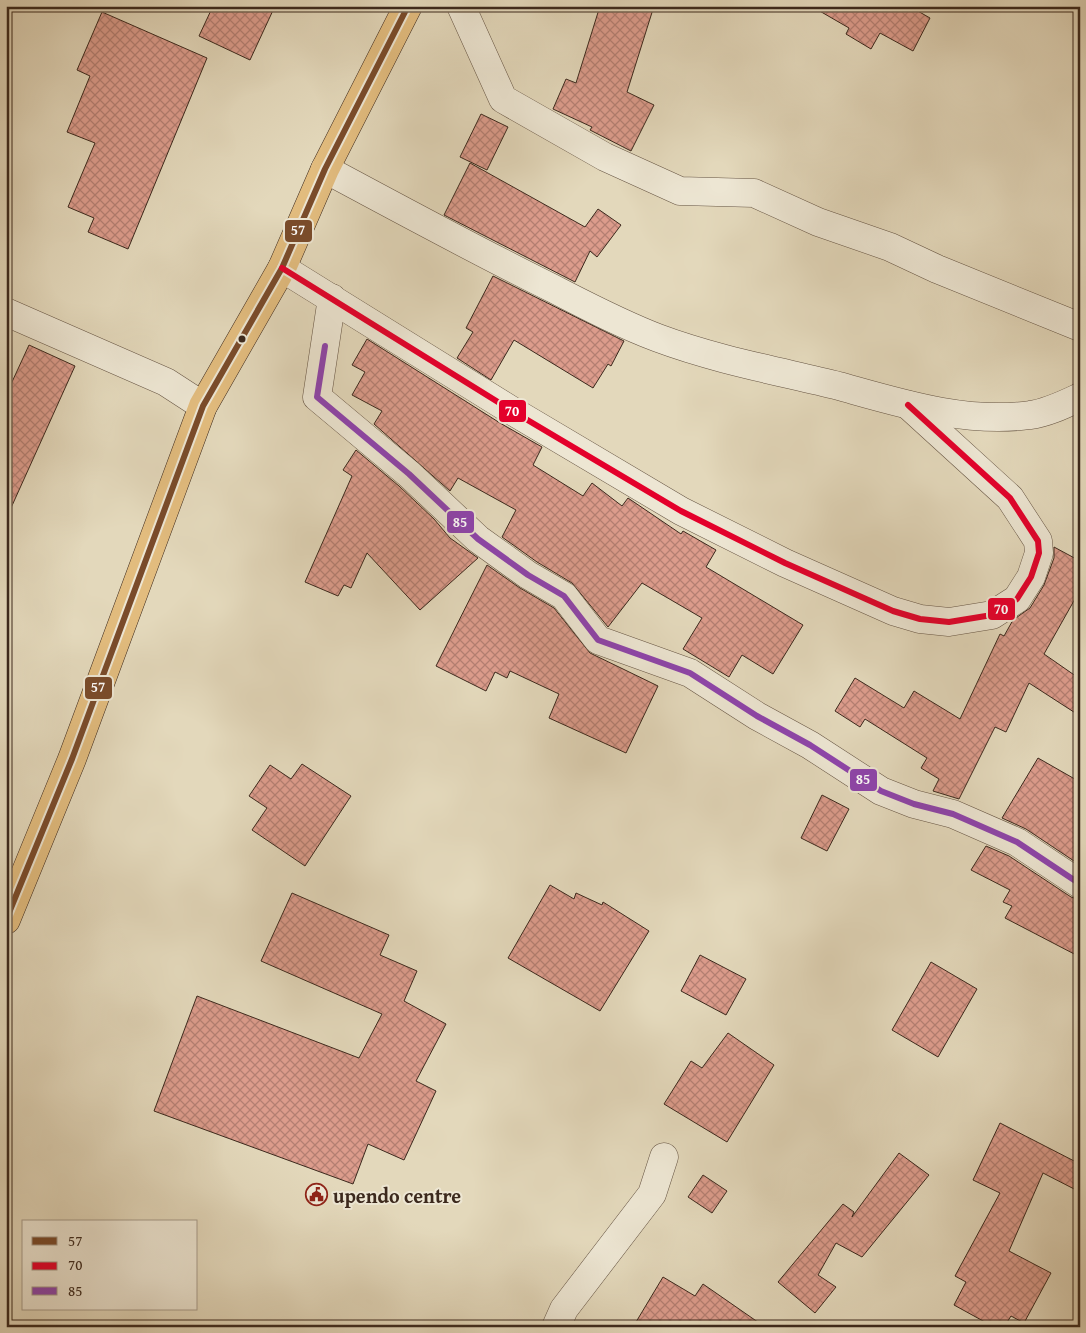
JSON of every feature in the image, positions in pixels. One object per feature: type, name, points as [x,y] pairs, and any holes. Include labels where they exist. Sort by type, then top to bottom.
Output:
[{"type":"highway","points":[[6,920],[72,759],[203,406],[282,268],[325,169],[408,6]]},
{"type":"street","points":[[461,6],[503,99],[605,157],[680,191],[754,193],[818,222],[890,247],[937,269],[1080,327]]},
{"type":"street","points":[[325,169],[505,265],[619,322],[659,338],[751,367],[817,381],[908,405],[991,418],[1032,415],[1080,397]]},
{"type":"street","points":[[282,268],[514,412],[681,512],[785,563],[893,611],[920,619],[949,622],[992,615],[1018,599],[1031,577],[1039,553],[1038,541],[1010,498],[908,405]]},
{"type":"street","points":[[332,298],[318,398],[409,474],[478,539],[528,575],[564,596],[598,640],[690,673],[757,716],[810,745],[881,791],[914,804],[953,814],[1017,842],[1080,884]]},
{"type":"street","points":[[6,312],[166,382],[203,406]]},
{"type":"street","points":[[556,1327],[564,1309],[652,1194],[664,1157]]},
{"type":"building","points":[[213,6],[275,6],[250,60],[199,36]]},
{"type":"building","points":[[600,6],[654,6],[627,92],[654,105],[631,151],[590,130],[592,127],[553,109],[566,79],[576,83]]},
{"type":"building","points":[[811,6],[909,6],[930,18],[913,51],[880,33],[871,49],[846,34],[849,28]]},
{"type":"building","points":[[102,12],[207,58],[128,249],[88,232],[94,218],[68,207],[95,143],[67,132],[90,76],[77,70]]},
{"type":"building","points":[[481,114],[508,127],[487,170],[460,157]]},
{"type":"building","points":[[470,163],[585,227],[598,209],[621,225],[597,257],[590,251],[575,282],[444,215]]},
{"type":"building","points":[[493,276],[624,341],[611,366],[608,364],[593,388],[514,340],[491,380],[457,358],[473,332],[466,328]]},
{"type":"building","points":[[367,339],[500,423],[542,447],[533,465],[583,496],[592,483],[622,506],[628,498],[681,534],[683,531],[716,550],[706,567],[803,625],[773,674],[742,655],[729,677],[683,649],[702,618],[642,583],[608,627],[572,583],[537,562],[502,537],[516,510],[458,478],[450,491],[374,424],[382,411],[352,395],[365,372],[352,365]]},
{"type":"building","points":[[29,345],[75,366],[6,519],[6,395]]},
{"type":"building","points":[[356,450],[399,486],[434,519],[450,538],[478,558],[420,610],[367,553],[351,588],[344,585],[338,596],[305,582],[352,476],[343,470]]},
{"type":"building","points":[[1054,547],[1080,561],[1080,590],[1044,654],[1080,679],[1080,716],[1029,683],[1006,732],[995,727],[959,799],[933,791],[939,779],[921,768],[927,758],[865,719],[860,727],[835,711],[855,678],[904,708],[914,691],[960,719],[1000,634],[1004,636],[1013,620],[1030,608],[1044,585],[1054,558]]},
{"type":"building","points":[[487,565],[520,588],[554,608],[590,653],[658,686],[626,753],[549,718],[559,694],[510,671],[507,678],[495,672],[486,691],[436,666]]},
{"type":"building","points":[[1038,758],[1080,782],[1080,865],[1026,829],[1002,818]]},
{"type":"building","points":[[302,764],[351,796],[305,866],[252,830],[267,808],[249,796],[270,765],[291,779]]},
{"type":"building","points":[[822,795],[849,809],[827,851],[801,838]]},
{"type":"building","points":[[986,846],[1009,856],[1071,897],[1080,900],[1080,957],[1005,918],[1012,906],[1003,902],[1010,890],[971,870]]},
{"type":"building","points":[[550,885],[574,899],[576,893],[602,905],[603,902],[649,931],[600,1011],[508,958]]},
{"type":"building","points":[[292,893],[389,935],[380,955],[417,971],[404,1001],[446,1024],[416,1081],[436,1091],[404,1160],[368,1144],[353,1184],[154,1111],[197,996],[359,1058],[382,1014],[261,961]]},
{"type":"building","points":[[700,955],[746,979],[726,1015],[681,991]]},
{"type":"building","points":[[931,962],[977,989],[938,1057],[892,1030]]},
{"type":"building","points":[[728,1033],[774,1065],[727,1142],[664,1104],[691,1061],[702,1068]]},
{"type":"building","points":[[1000,1123],[1080,1164],[1080,1192],[1043,1173],[1009,1251],[1051,1273],[1024,1323],[1011,1316],[1004,1327],[994,1327],[954,1305],[966,1282],[955,1276],[1000,1193],[973,1180]]},
{"type":"building","points":[[899,1153],[929,1175],[862,1257],[836,1243],[818,1275],[836,1287],[815,1313],[778,1282],[843,1204],[854,1212],[852,1217]]},
{"type":"building","points":[[703,1175],[727,1191],[712,1213],[688,1197]]},
{"type":"building","points":[[663,1277],[695,1296],[703,1284],[765,1327],[633,1327]]},
{"type":"transit line","name":"57","points":[[6,920],[72,759],[203,406],[282,268],[325,169],[408,6]]},
{"type":"transit line","name":"70","points":[[282,268],[514,412],[681,511],[785,563],[893,611],[920,619],[949,622],[992,615],[1017,599],[1031,577],[1039,553],[1038,541],[1010,498],[908,405]]},
{"type":"transit line","name":"85","points":[[325,346],[317,397],[409,474],[478,539],[528,575],[564,596],[598,640],[690,673],[757,716],[810,745],[881,791],[914,804],[953,814],[1017,842],[1080,884]]},
{"type":"place","name":"upendo centre","points":[[317,1195]]}]
